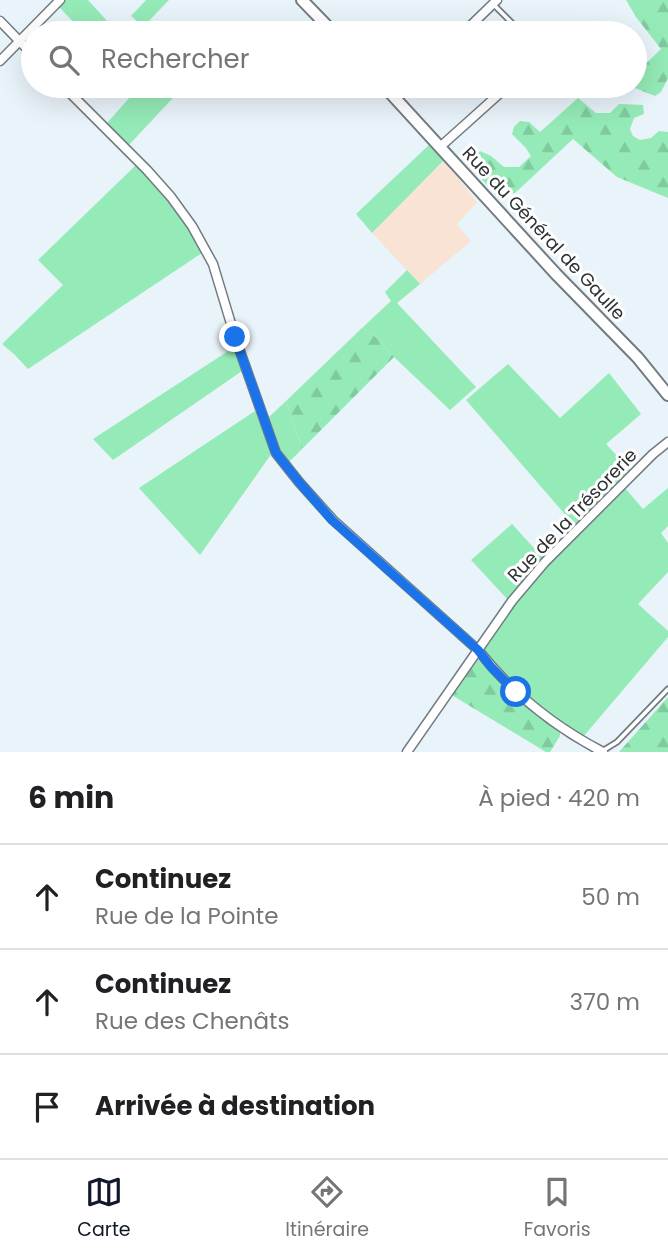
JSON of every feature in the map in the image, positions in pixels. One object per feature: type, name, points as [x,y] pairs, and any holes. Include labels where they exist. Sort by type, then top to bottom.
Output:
[{"type":"main road","points":[[302,0],[322,21]]},
{"type":"main road","name":"Rue du Général de Gaulle","points":[[396,98],[556,274],[638,358],[668,396]]},
{"type":"street","points":[[39,21],[60,0]]},
{"type":"street","points":[[475,21],[495,2]]},
{"type":"street","points":[[0,21],[20,40],[0,61]]},
{"type":"street","points":[[75,98],[147,170],[192,226],[213,264],[235,337],[276,453],[299,482],[332,520],[478,650],[516,692],[565,730],[603,752]]},
{"type":"street","points":[[440,147],[495,98]]},
{"type":"street","name":"Rue de la Trésorerie","points":[[407,752],[512,601],[545,562],[668,442]]},
{"type":"lane","points":[[495,2],[512,21]]},
{"type":"lane","points":[[603,752],[617,742],[668,689]]},
{"type":"shaded area","points":[[444,160],[477,202],[457,224],[471,241],[420,284],[372,233]]},
{"type":"green space","points":[[64,0],[88,0],[107,21],[72,21],[58,6]]},
{"type":"green space","points":[[146,0],[169,0],[149,21],[137,21],[131,16]]},
{"type":"green space","points":[[626,0],[668,0],[668,78],[661,92],[655,96],[647,93],[647,62],[661,49],[647,31],[647,21],[639,21]]},
{"type":"green space","points":[[129,98],[173,98],[128,146],[106,124]]},
{"type":"green space","points":[[578,98],[596,113],[610,113],[619,104],[643,105],[644,114],[634,118],[630,129],[633,136],[640,140],[651,138],[659,131],[668,132],[668,198],[617,177],[573,139],[515,193],[496,195],[468,164],[480,151],[504,167],[519,167],[531,156],[512,134],[514,127],[520,121],[529,122],[540,132]]},
{"type":"green space","points":[[430,144],[444,160],[372,233],[356,214]]},
{"type":"green space","points":[[136,165],[173,206],[202,253],[28,369],[2,344],[63,285],[38,260]]},
{"type":"green space","points":[[407,270],[420,284],[397,303],[476,387],[450,410],[377,338],[362,328],[391,301],[385,292]]},
{"type":"green space","points":[[362,328],[377,338],[394,357],[302,449],[286,401]]},
{"type":"green space","points":[[236,346],[242,371],[113,460],[93,439]]},
{"type":"green space","points":[[508,364],[560,418],[609,373],[641,414],[606,444],[631,471],[575,526],[466,400]]},
{"type":"green space","points":[[286,401],[302,449],[288,463],[269,417]]},
{"type":"green space","points":[[255,411],[272,453],[200,555],[139,488]]},
{"type":"green space","points":[[625,488],[643,509],[668,488],[668,526],[661,533],[668,543],[668,572],[638,604],[668,631],[668,637],[583,737],[555,721],[530,700],[485,654],[484,647],[517,601],[557,556]]},
{"type":"green space","points":[[512,524],[544,559],[508,600],[471,560]]},
{"type":"green space","points":[[477,659],[525,704],[560,731],[560,736],[550,752],[450,694]]},
{"type":"green space","points":[[668,697],[668,752],[619,752]]},
{"type":"route","points":[[235,337],[276,453],[332,520],[478,650],[516,692]]}]
